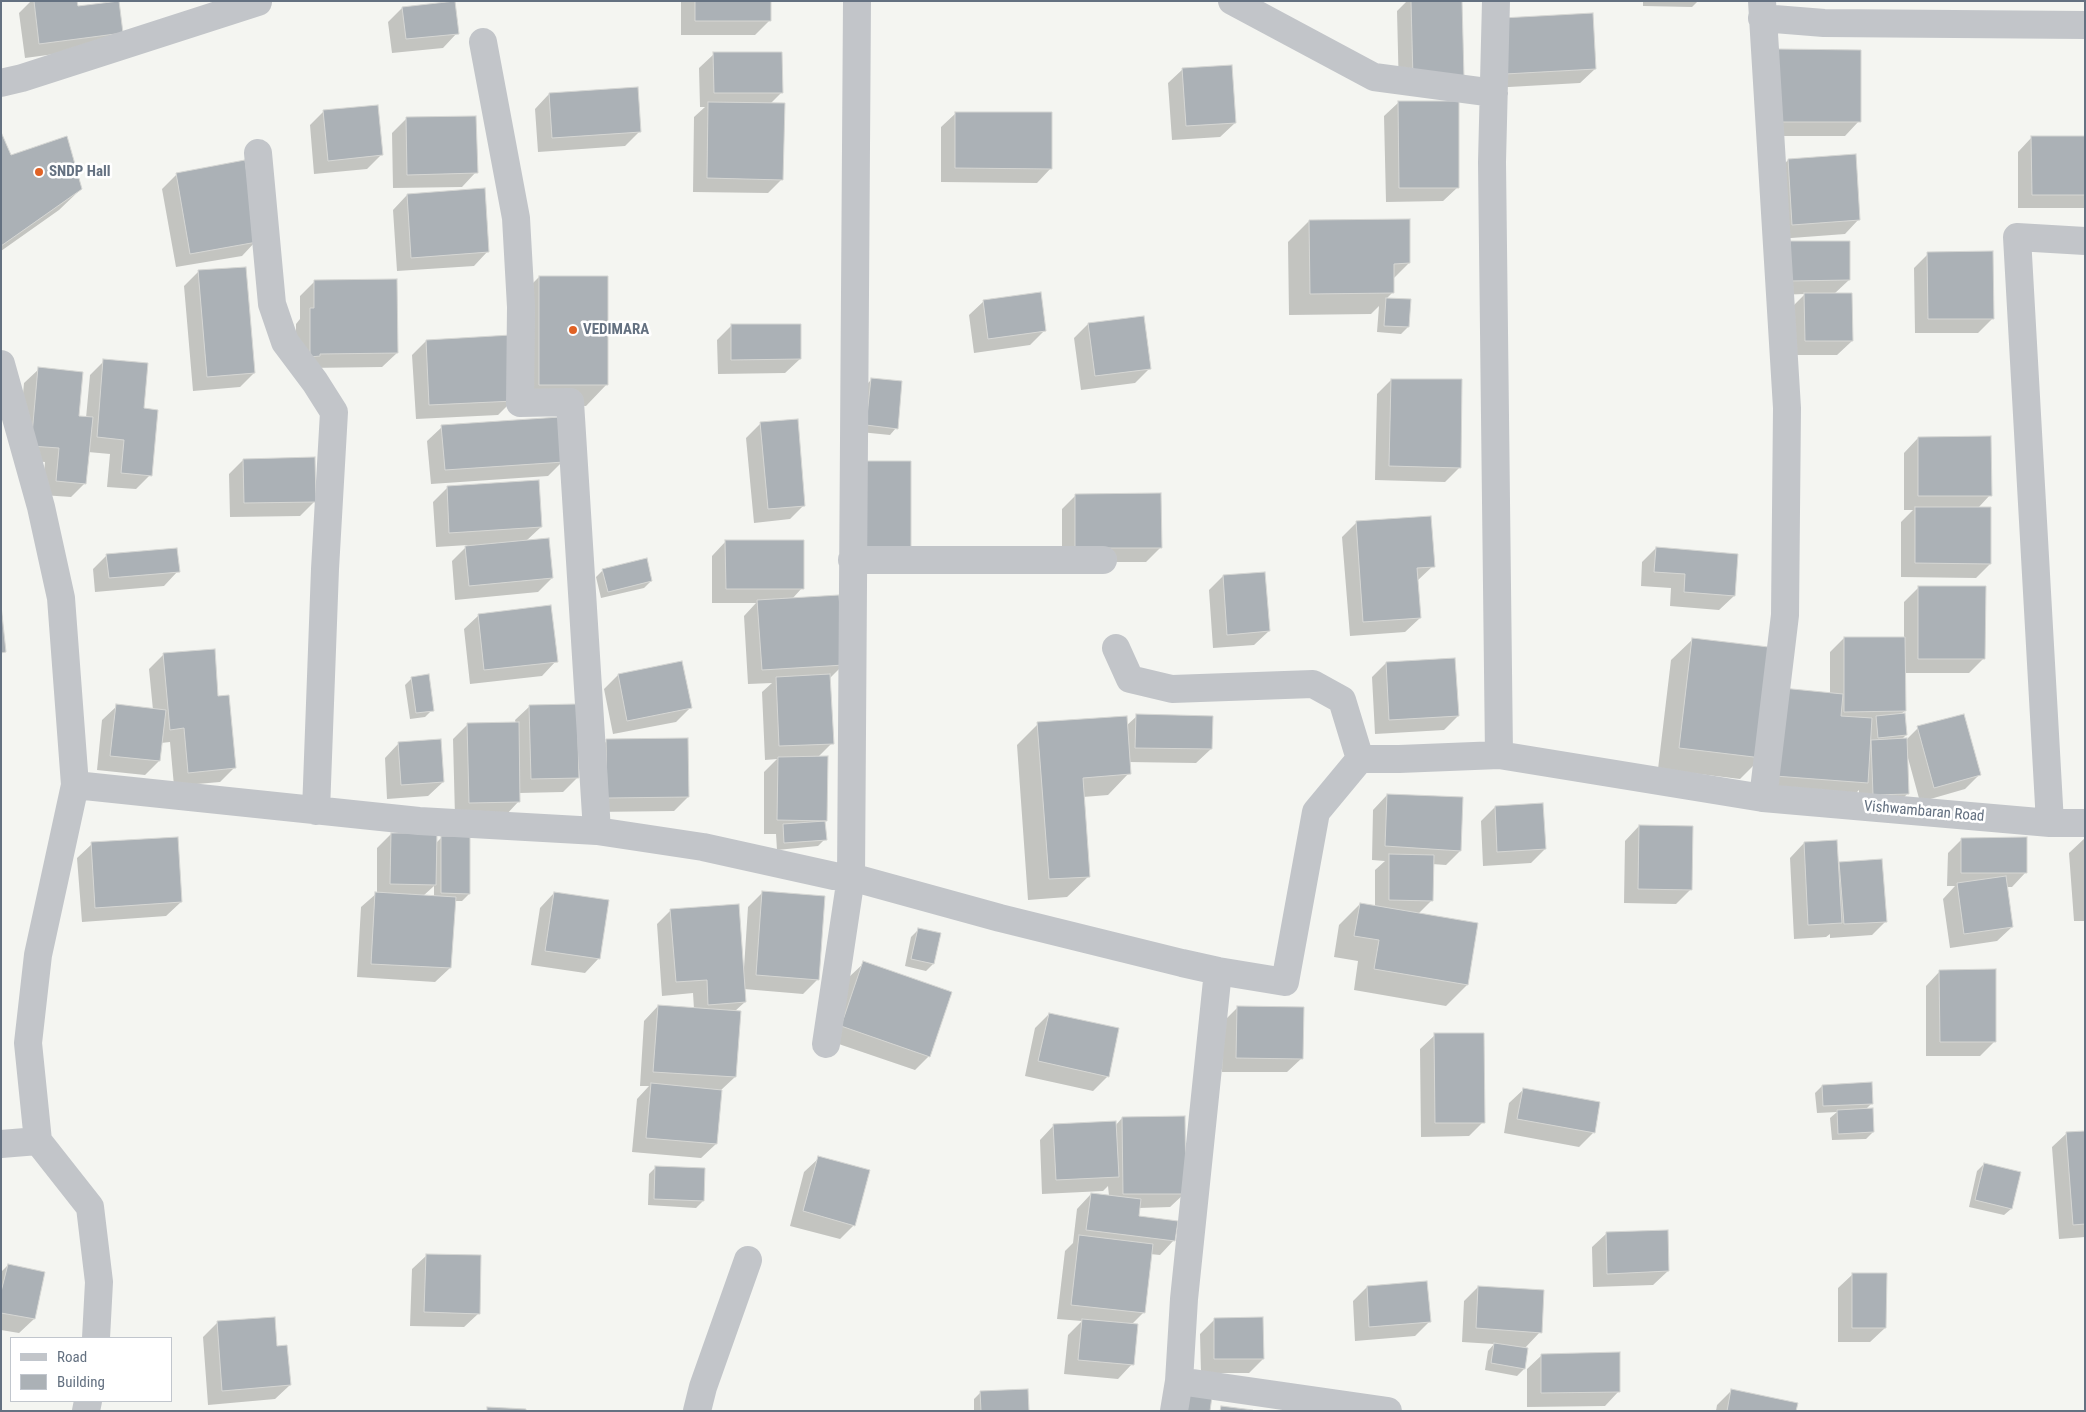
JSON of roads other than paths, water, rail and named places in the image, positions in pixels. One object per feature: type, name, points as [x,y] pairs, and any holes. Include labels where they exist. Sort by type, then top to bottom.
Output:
[{"type":"street","points":[[826,1044],[850,877],[856,1]]},
{"type":"street","points":[[1232,1],[1374,77],[1494,93]]},
{"type":"street","points":[[1496,1],[1492,162],[1499,755]]},
{"type":"street","points":[[1,83],[22,78],[258,2]]},
{"type":"street","points":[[1762,798],[1785,615],[1787,408],[1777,220],[1762,10],[1824,23],[2005,13],[2085,26]]},
{"type":"street","points":[[483,42],[516,218],[520,307],[520,403],[570,402],[597,831]]},
{"type":"street","points":[[258,153],[272,304],[285,342],[315,382],[334,412],[325,569],[316,811]]},
{"type":"street","points":[[2050,823],[2018,237],[2085,241]]},
{"type":"street","points":[[1,364],[41,507],[61,598],[75,785],[38,954],[28,1043],[38,1142],[90,1207],[99,1282],[96,1337]]},
{"type":"street","points":[[852,560],[1103,560]]},
{"type":"street","points":[[75,785],[419,821],[597,831],[703,847],[834,876],[850,877],[1000,918],[1218,971],[1285,982],[1316,812],[1360,759],[1342,700],[1312,684],[1172,689],[1130,679],[1116,648]]},
{"type":"street","name":"Vishwambaran Road","points":[[1360,759],[1499,755],[1762,798],[2050,823],[2085,823]]},
{"type":"street","points":[[1174,1411],[1179,1381],[1184,1299],[1218,971]]},
{"type":"street","points":[[1,1144],[38,1142]]},
{"type":"street","points":[[698,1411],[703,1387],[748,1260]]},
{"type":"street","points":[[1179,1381],[1388,1411]]},
{"type":"place","name":"SNDP Hall","points":[[39,172]]},
{"type":"place","name":"VEDIMARA","points":[[573,330]]}]
